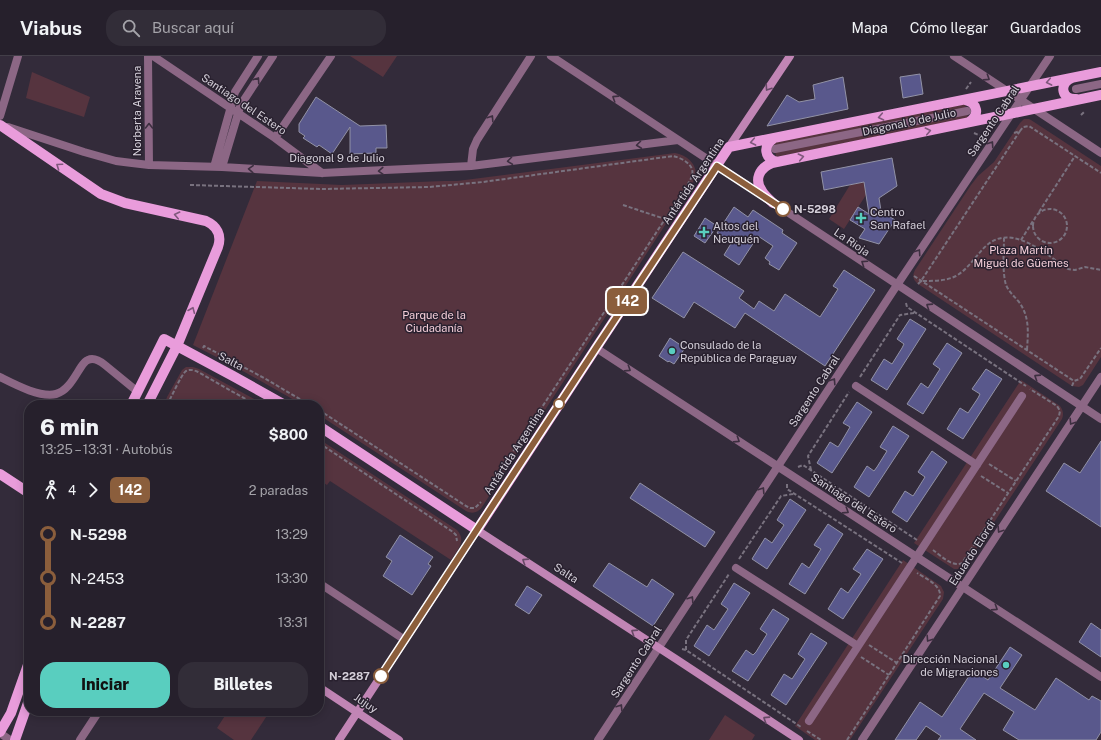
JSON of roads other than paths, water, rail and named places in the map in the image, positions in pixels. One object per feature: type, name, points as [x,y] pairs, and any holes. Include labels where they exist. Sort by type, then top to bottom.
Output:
[{"type":"main road","name":"Diagonal 9 de Julio","points":[[729,147],[1101,72]]},
{"type":"main road","points":[[1073,77],[1064,84],[1064,93],[1071,100],[1079,99]]},
{"type":"main road","name":"Diagonal 9 de Julio","points":[[773,202],[763,193],[758,179],[761,170],[764,167],[777,162],[970,127],[1011,114],[1101,95]]},
{"type":"main road","points":[[965,100],[972,102],[976,108],[976,115],[970,127]]},
{"type":"main road","points":[[0,124],[101,194],[124,204],[206,221],[215,227],[218,232],[220,237],[218,247],[177,346],[151,400]]},
{"type":"main road","points":[[773,138],[768,142],[766,152],[769,158],[777,162]]},
{"type":"main road","name":"Antártida Argentina","points":[[477,530],[729,147]]},
{"type":"main road","name":"Salta","points":[[138,392],[164,340],[251,385],[276,400]]},
{"type":"main road","points":[[134,400],[138,392]]},
{"type":"main road","name":"Salta","points":[[324,429],[477,530]]},
{"type":"main road","points":[[0,474],[24,491]]},
{"type":"main road","points":[[0,733],[11,713],[24,676]]},
{"type":"main road","points":[[15,740],[24,714]]},
{"type":"street","points":[[0,116],[18,56]]},
{"type":"street","name":"Norberta Aravena","points":[[148,56],[149,165]]},
{"type":"street","name":"Santiago del Estero","points":[[153,56],[238,112],[322,172]]},
{"type":"street","points":[[218,167],[230,107],[238,86],[258,56]]},
{"type":"street","points":[[218,167],[238,112],[244,100],[273,56]]},
{"type":"street","points":[[275,138],[330,56]]},
{"type":"street","points":[[471,166],[473,149],[476,140],[531,56]]},
{"type":"street","name":"La Rioja","points":[[551,56],[1101,420]]},
{"type":"street","name":"Antártida Argentina","points":[[729,147],[790,56]]},
{"type":"street","points":[[954,56],[1101,153]]},
{"type":"street","name":"Sargento Cabral","points":[[598,740],[897,285],[1050,56]]},
{"type":"street","points":[[1076,89],[1101,84]]},
{"type":"street","points":[[775,149],[967,111]]},
{"type":"street","name":"Diagonal 9 de Julio","points":[[0,124],[94,155],[132,163],[322,172],[471,166],[678,140]]},
{"type":"street","name":"Santiago del Estero","points":[[596,348],[1101,677]]},
{"type":"street","points":[[0,377],[37,393],[48,395],[57,394],[63,390],[83,364],[88,360],[94,359],[100,361],[138,392]]},
{"type":"street","name":"Eduardo Elordi","points":[[862,740],[1101,377]]},
{"type":"street","points":[[856,386],[977,465]]},
{"type":"street","points":[[809,721],[1022,396]]},
{"type":"street","name":"Antártida Argentina","points":[[339,740],[477,530]]},
{"type":"street","name":"Salta","points":[[477,530],[799,740]]},
{"type":"street","points":[[736,568],[858,646]]},
{"type":"street","points":[[324,586],[405,640]]},
{"type":"street","name":"Jujuy","points":[[324,690],[399,740]]},
{"type":"street","points":[[80,740],[96,716]]},
{"type":"street","points":[[0,733],[10,740]]},
{"type":"place","name":"N-5298","points":[[783,209]]},
{"type":"place","name":"Centro San Rafael","points":[[861,218]]},
{"type":"place","name":"Altos del Neuquén","points":[[704,232]]},
{"type":"place","name":"Consulado de la República de Paraguay","points":[[672,351]]},
{"type":"place","name":"Dirección Nacional de Migraciones","points":[[1006,665]]},
{"type":"place","name":"N-2287","points":[[381,676]]},
{"type":"park label","name":"Plaza Martín Miguel de Güemes","points":[[1021,256]]},
{"type":"park label","name":"Parque de la Ciudadanía","points":[[434,321]]}]
